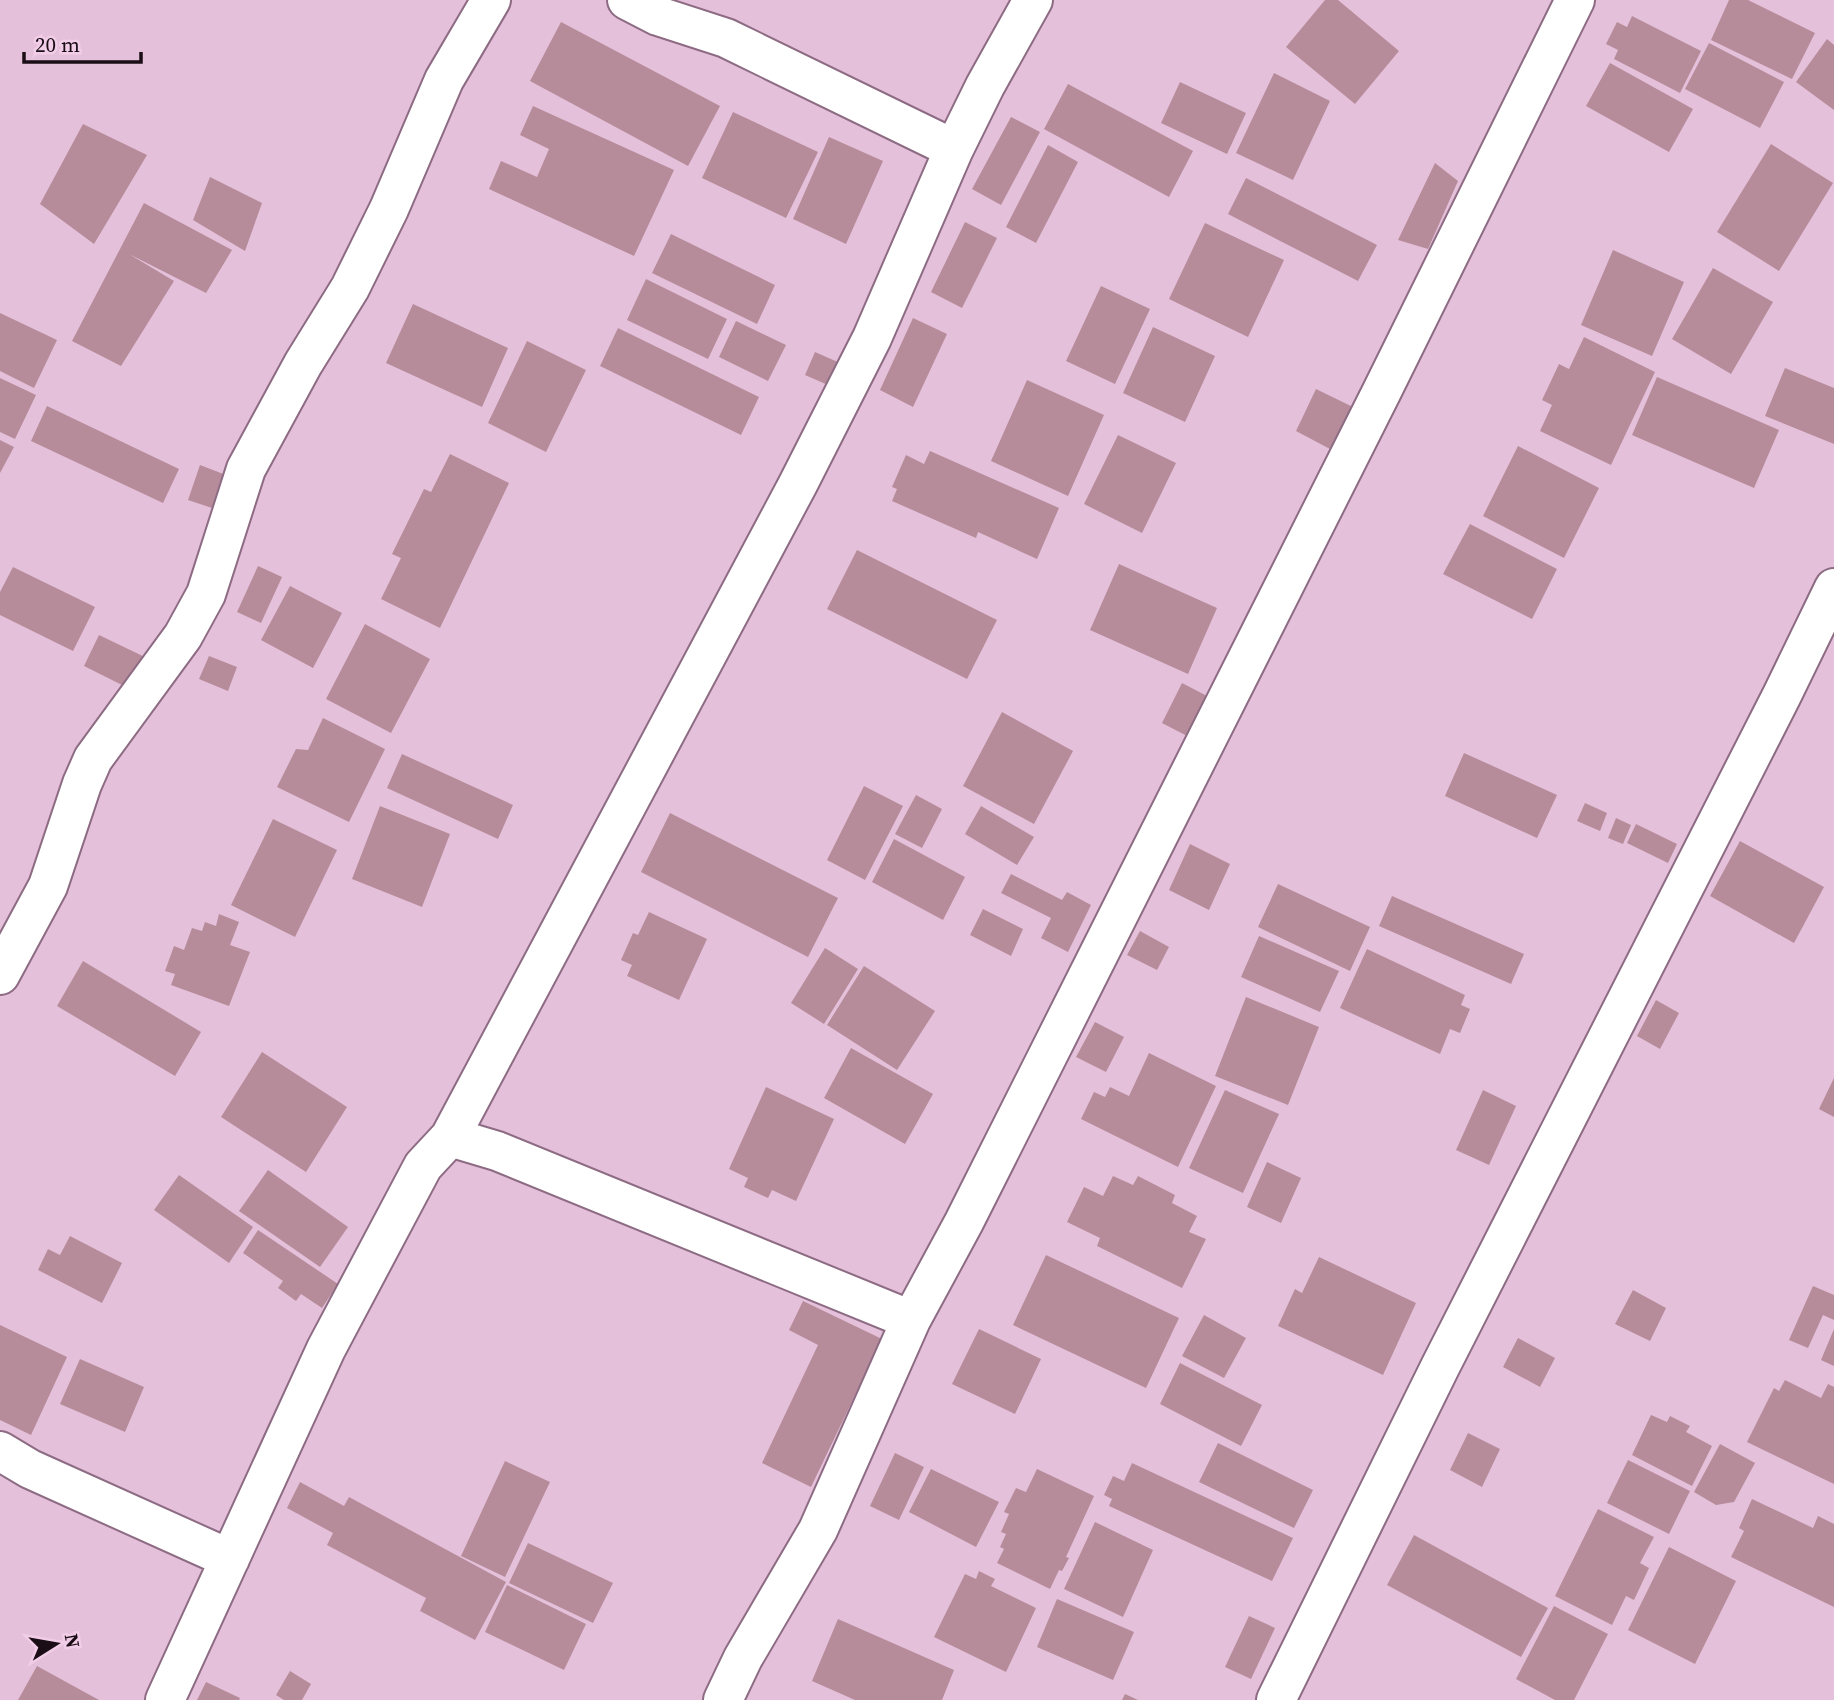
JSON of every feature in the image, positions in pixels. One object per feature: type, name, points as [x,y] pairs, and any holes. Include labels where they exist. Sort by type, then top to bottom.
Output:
[{"type":"street","points":[[0,975],[48,886],[93,759],[183,636],[206,594],[246,470],[303,364],[350,288],[389,209],[444,80],[491,0]]},
{"type":"street","points":[[627,0],[658,16],[726,38],[954,149]]},
{"type":"street","points":[[165,1700],[326,1349],[423,1166],[450,1138],[798,484],[872,338],[954,149],[985,86],[1033,0]]},
{"type":"street","points":[[723,1700],[743,1658],[818,1530],[911,1320],[976,1197],[1339,478],[1575,0]]},
{"type":"street","points":[[1276,1700],[1440,1367],[1834,588]]},
{"type":"street","points":[[450,1138],[497,1151],[911,1320]]},
{"type":"street","points":[[0,1451],[30,1469],[230,1559]]},
{"type":"building","points":[[1325,0],[1338,0],[1399,51],[1355,104],[1286,47]]},
{"type":"building","points":[[1729,0],[1748,0],[1815,33],[1792,79],[1711,40]]},
{"type":"building","points":[[1632,16],[1701,51],[1680,93],[1614,59],[1618,50],[1606,44],[1617,22],[1627,27]]},
{"type":"building","points":[[561,22],[720,106],[688,166],[530,81]]},
{"type":"building","points":[[1827,39],[1834,45],[1834,110],[1796,82]]},
{"type":"building","points":[[1709,43],[1784,82],[1760,128],[1685,89]]},
{"type":"building","points":[[1610,63],[1693,109],[1669,152],[1586,106]]},
{"type":"building","points":[[1274,73],[1330,101],[1293,180],[1236,153]]},
{"type":"building","points":[[1180,82],[1246,113],[1227,154],[1161,123]]},
{"type":"building","points":[[1068,84],[1193,151],[1169,197],[1044,129]]},
{"type":"building","points":[[533,106],[674,170],[634,256],[489,189],[501,161],[537,177],[549,149],[520,135]]},
{"type":"building","points":[[733,112],[818,152],[786,218],[702,178]]},
{"type":"building","points":[[1011,117],[1040,132],[1001,205],[972,189]]},
{"type":"building","points":[[83,124],[147,155],[94,244],[40,204]]},
{"type":"building","points":[[829,137],[883,161],[846,244],[793,219]]},
{"type":"building","points":[[1771,144],[1833,183],[1779,271],[1717,232]]},
{"type":"building","points":[[1048,145],[1078,162],[1036,243],[1006,227]]},
{"type":"building","points":[[1435,163],[1458,181],[1428,249],[1398,240]]},
{"type":"building","points":[[210,177],[262,203],[245,251],[193,220]]},
{"type":"building","points":[[1246,178],[1377,245],[1358,281],[1228,214]]},
{"type":"building","points":[[144,203],[232,250],[206,293],[129,254],[174,281],[121,366],[72,341]]},
{"type":"building","points":[[965,222],[997,238],[962,308],[931,292]]},
{"type":"building","points":[[1205,223],[1284,260],[1248,337],[1169,299]]},
{"type":"building","points":[[671,234],[775,285],[757,324],[652,273]]},
{"type":"building","points":[[1613,250],[1684,282],[1652,356],[1581,325]]},
{"type":"building","points":[[1713,268],[1773,302],[1731,374],[1672,339]]},
{"type":"building","points":[[646,279],[727,319],[708,359],[627,320]]},
{"type":"building","points":[[1101,286],[1150,309],[1115,384],[1066,361]]},
{"type":"building","points":[[413,304],[508,348],[482,407],[386,363]]},
{"type":"building","points":[[0,313],[57,340],[34,388],[0,371]]},
{"type":"building","points":[[913,318],[947,334],[913,407],[880,390]]},
{"type":"building","points":[[736,321],[786,345],[768,381],[719,357]]},
{"type":"building","points":[[1153,327],[1215,356],[1185,422],[1123,393]]},
{"type":"building","points":[[618,328],[759,397],[741,435],[600,366]]},
{"type":"building","points":[[1584,337],[1655,372],[1611,465],[1540,431],[1552,405],[1542,400],[1559,364],[1569,369]]},
{"type":"building","points":[[527,341],[586,370],[546,452],[488,423]]},
{"type":"building","points":[[815,352],[840,363],[830,386],[805,375]]},
{"type":"building","points":[[1785,368],[1834,388],[1834,444],[1765,416]]},
{"type":"building","points":[[1657,377],[1779,430],[1754,488],[1632,435]]},
{"type":"building","points":[[0,378],[36,395],[15,439],[0,432]]},
{"type":"building","points":[[1027,380],[1104,415],[1068,496],[991,461]]},
{"type":"building","points":[[1316,389],[1353,407],[1330,449],[1296,431]]},
{"type":"building","points":[[47,406],[179,469],[163,503],[31,441]]},
{"type":"building","points":[[1118,435],[1176,463],[1142,533],[1084,504]]},
{"type":"building","points":[[0,440],[14,447],[0,473]]},
{"type":"building","points":[[1518,446],[1599,488],[1564,558],[1483,516]]},
{"type":"building","points":[[930,451],[1059,508],[1037,559],[978,532],[976,538],[892,501],[897,489],[892,487],[906,455],[924,464]]},
{"type":"building","points":[[450,454],[509,483],[440,628],[381,599],[401,558],[392,554],[424,489],[431,492]]},
{"type":"building","points":[[200,465],[226,475],[215,509],[188,500]]},
{"type":"building","points":[[1470,524],[1557,569],[1532,619],[1443,574]]},
{"type":"building","points":[[857,550],[997,620],[967,679],[827,609]]},
{"type":"building","points":[[1119,564],[1217,608],[1188,674],[1090,630]]},
{"type":"building","points":[[258,566],[282,577],[261,623],[237,612]]},
{"type":"building","points":[[13,567],[95,607],[73,651],[0,615],[0,592]]},
{"type":"building","points":[[290,586],[342,613],[313,668],[261,640]]},
{"type":"building","points":[[365,624],[430,659],[391,733],[326,699]]},
{"type":"building","points":[[99,635],[149,659],[134,691],[84,666]]},
{"type":"building","points":[[209,656],[237,667],[228,691],[199,679]]},
{"type":"building","points":[[1182,683],[1209,697],[1189,737],[1162,723]]},
{"type":"building","points":[[1002,712],[1073,751],[1034,824],[963,786]]},
{"type":"building","points":[[323,718],[385,749],[349,822],[277,787],[296,749],[308,750]]},
{"type":"building","points":[[1464,753],[1557,795],[1537,838],[1445,796]]},
{"type":"building","points":[[402,754],[513,805],[498,839],[387,788]]},
{"type":"building","points":[[864,786],[903,806],[865,880],[827,860]]},
{"type":"building","points":[[916,795],[942,809],[922,848],[895,834]]},
{"type":"building","points":[[1585,803],[1607,813],[1600,831],[1577,821]]},
{"type":"building","points":[[380,806],[450,834],[422,907],[352,879]]},
{"type":"building","points":[[981,806],[1034,837],[1017,865],[965,834]]},
{"type":"building","points":[[670,813],[838,898],[808,957],[641,872]]},
{"type":"building","points":[[1616,818],[1631,825],[1623,844],[1608,838]]},
{"type":"building","points":[[273,819],[337,850],[295,937],[231,905]]},
{"type":"building","points":[[1636,824],[1677,844],[1668,863],[1627,843]]},
{"type":"building","points":[[894,839],[965,877],[943,920],[872,882]]},
{"type":"building","points":[[1740,841],[1824,887],[1794,943],[1710,896]]},
{"type":"building","points":[[1190,844],[1230,864],[1209,910],[1169,890]]},
{"type":"building","points":[[1011,874],[1062,900],[1067,892],[1091,905],[1068,952],[1041,938],[1051,918],[1001,893]]},
{"type":"building","points":[[1278,884],[1370,927],[1350,971],[1258,927]]},
{"type":"building","points":[[1392,896],[1524,954],[1511,984],[1379,926]]},
{"type":"building","points":[[983,909],[1023,929],[1011,956],[970,935]]},
{"type":"building","points":[[649,912],[707,939],[679,1000],[627,976],[632,965],[621,960],[633,933],[638,935]]},
{"type":"building","points":[[219,914],[239,922],[230,945],[250,952],[229,1006],[171,985],[175,974],[165,971],[174,946],[184,950],[192,928],[202,931],[205,922],[216,926]]},
{"type":"building","points":[[1140,931],[1169,947],[1157,970],[1127,955]]},
{"type":"building","points":[[1259,936],[1339,971],[1320,1012],[1241,977]]},
{"type":"building","points":[[825,948],[858,969],[824,1024],[791,1003]]},
{"type":"building","points":[[1367,949],[1465,995],[1461,1005],[1470,1009],[1460,1033],[1450,1029],[1440,1054],[1340,1008]]},
{"type":"building","points":[[83,961],[201,1032],[175,1076],[57,1006]]},
{"type":"building","points":[[864,966],[935,1011],[897,1070],[827,1025]]},
{"type":"building","points":[[1246,997],[1319,1027],[1288,1105],[1215,1076]]},
{"type":"building","points":[[1656,1000],[1679,1013],[1660,1049],[1637,1036]]},
{"type":"building","points":[[1095,1022],[1124,1037],[1106,1072],[1076,1057]]},
{"type":"building","points":[[851,1048],[933,1094],[905,1144],[824,1098]]},
{"type":"building","points":[[262,1052],[347,1107],[306,1172],[221,1117]]},
{"type":"building","points":[[1149,1053],[1216,1086],[1178,1167],[1081,1119],[1094,1092],[1105,1097],[1110,1087],[1129,1096]]},
{"type":"building","points":[[1834,1078],[1834,1117],[1819,1109]]},
{"type":"building","points":[[766,1087],[834,1119],[796,1201],[772,1190],[768,1198],[744,1187],[748,1178],[729,1169]]},
{"type":"building","points":[[1225,1090],[1279,1114],[1243,1193],[1189,1168]]},
{"type":"building","points":[[1483,1090],[1516,1106],[1489,1165],[1456,1150]]},
{"type":"building","points":[[1267,1162],[1301,1178],[1281,1223],[1247,1207]]},
{"type":"building","points":[[268,1170],[348,1227],[320,1267],[239,1211]]},
{"type":"building","points":[[179,1175],[253,1227],[229,1263],[154,1210]]},
{"type":"building","points":[[1113,1176],[1133,1185],[1138,1176],[1175,1195],[1172,1203],[1197,1216],[1189,1232],[1206,1239],[1182,1288],[1097,1246],[1100,1238],[1067,1222],[1084,1187],[1103,1196]]},
{"type":"building","points":[[258,1230],[338,1284],[322,1308],[301,1294],[296,1301],[278,1288],[283,1281],[243,1253]]},
{"type":"building","points":[[70,1236],[122,1263],[102,1303],[38,1270],[48,1249],[60,1255]]},
{"type":"building","points":[[1046,1255],[1179,1318],[1146,1388],[1013,1325]]},
{"type":"building","points":[[1319,1257],[1416,1303],[1383,1375],[1278,1326],[1295,1289],[1302,1293]]},
{"type":"building","points":[[1813,1286],[1834,1295],[1834,1320],[1823,1315],[1808,1348],[1789,1340]]},
{"type":"building","points":[[1633,1290],[1666,1308],[1650,1341],[1615,1324]]},
{"type":"building","points":[[803,1301],[882,1339],[811,1487],[762,1463],[818,1345],[789,1330]]},
{"type":"building","points":[[1204,1315],[1246,1338],[1224,1378],[1182,1356]]},
{"type":"building","points":[[0,1325],[67,1357],[31,1435],[0,1420]]},
{"type":"building","points":[[979,1329],[1041,1359],[1015,1414],[952,1384]]},
{"type":"building","points":[[1834,1329],[1834,1366],[1821,1360]]},
{"type":"building","points":[[1518,1338],[1555,1358],[1540,1387],[1503,1367]]},
{"type":"building","points":[[80,1359],[144,1387],[125,1432],[60,1404]]},
{"type":"building","points":[[1180,1363],[1262,1405],[1241,1446],[1160,1404]]},
{"type":"building","points":[[1785,1380],[1821,1398],[1828,1384],[1834,1387],[1834,1484],[1747,1442],[1774,1388],[1779,1391]]},
{"type":"building","points":[[1651,1415],[1667,1422],[1670,1416],[1690,1426],[1686,1432],[1712,1446],[1692,1486],[1632,1455]]},
{"type":"building","points":[[1468,1433],[1500,1449],[1482,1487],[1450,1470]]},
{"type":"building","points":[[1218,1443],[1313,1490],[1294,1528],[1199,1482]]},
{"type":"building","points":[[1720,1444],[1755,1463],[1734,1502],[1716,1505],[1694,1492]]},
{"type":"building","points":[[895,1453],[924,1467],[899,1520],[870,1506]]},
{"type":"building","points":[[1628,1460],[1690,1491],[1669,1534],[1607,1503]]},
{"type":"building","points":[[505,1461],[550,1482],[505,1577],[461,1556]]},
{"type":"building","points":[[1132,1463],[1293,1538],[1272,1581],[1109,1506],[1112,1499],[1104,1495],[1113,1476],[1124,1481]]},
{"type":"building","points":[[931,1469],[999,1502],[976,1547],[909,1512]]},
{"type":"building","points":[[1037,1469],[1094,1496],[1066,1557],[1069,1558],[1062,1571],[1059,1570],[1050,1589],[997,1563],[1004,1549],[1000,1547],[1006,1534],[1001,1532],[1009,1514],[1004,1512],[1016,1488],[1026,1492]]},
{"type":"building","points":[[300,1482],[344,1506],[349,1497],[506,1582],[475,1640],[420,1611],[426,1598],[327,1545],[333,1533],[287,1508]]},
{"type":"building","points":[[1752,1499],[1813,1528],[1818,1516],[1834,1524],[1834,1607],[1731,1557],[1744,1531],[1739,1528]]},
{"type":"building","points":[[1598,1509],[1654,1537],[1640,1563],[1649,1568],[1634,1600],[1626,1596],[1612,1625],[1555,1596]]},
{"type":"building","points":[[1095,1522],[1153,1550],[1123,1617],[1064,1589]]},
{"type":"building","points":[[1414,1535],[1548,1608],[1521,1657],[1387,1585]]},
{"type":"building","points":[[528,1543],[613,1583],[593,1623],[509,1583]]},
{"type":"building","points":[[1669,1547],[1736,1581],[1695,1664],[1628,1630]]},
{"type":"building","points":[[979,1571],[995,1579],[991,1586],[1036,1608],[1006,1672],[934,1637],[965,1574],[976,1579]]},
{"type":"building","points":[[507,1585],[586,1624],[564,1670],[485,1632]]},
{"type":"building","points":[[1057,1599],[1134,1632],[1113,1680],[1037,1647]]},
{"type":"building","points":[[1554,1606],[1608,1634],[1574,1700],[1555,1700],[1516,1679]]},
{"type":"building","points":[[1249,1616],[1275,1628],[1251,1679],[1225,1667]]},
{"type":"building","points":[[838,1619],[954,1670],[942,1700],[855,1700],[812,1681]]},
{"type":"building","points":[[37,1666],[99,1700],[18,1700]]},
{"type":"building","points":[[290,1671],[311,1684],[302,1700],[284,1700],[276,1695]]},
{"type":"building","points":[[206,1682],[240,1698],[239,1700],[197,1700]]},
{"type":"building","points":[[1125,1694],[1138,1700],[1122,1700]]}]
